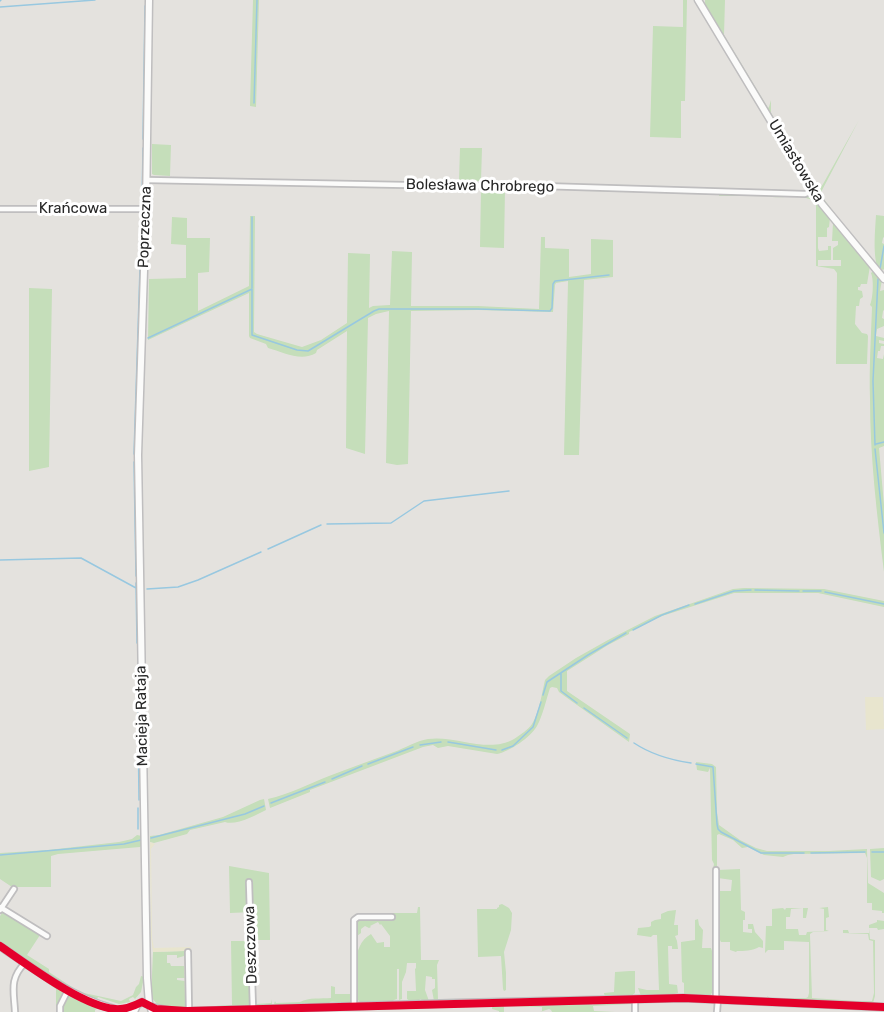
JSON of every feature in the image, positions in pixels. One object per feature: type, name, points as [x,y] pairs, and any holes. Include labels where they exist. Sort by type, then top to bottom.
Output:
[{"type":"street","name":"Poprzeczna","points":[[138,454],[147,180],[149,0]]},
{"type":"street","name":"Umiastowska","points":[[698,0],[813,191],[883,276]]},
{"type":"street","name":"Bolesława Chrobrego","points":[[147,180],[510,185],[805,194],[813,191]]},
{"type":"street","name":"Krańcowa","points":[[0,209],[146,210]]},
{"type":"street","name":"Macieja Rataja","points":[[138,454],[147,978],[150,1008]]},
{"type":"street","points":[[716,870],[717,1012]]},
{"type":"street","name":"Deszczowa","points":[[249,882],[253,1009]]},
{"type":"street","points":[[14,889],[0,908],[47,936]]},
{"type":"street","points":[[354,1006],[354,920],[358,917],[392,917]]},
{"type":"street","points":[[0,946],[68,990],[95,1003],[129,1012]]},
{"type":"street","points":[[188,952],[189,1011]]},
{"type":"street","points":[[15,1012],[14,978],[25,963]]},
{"type":"street","name":"Macieja Rataja","points":[[136,1007],[147,978]]},
{"type":"street","points":[[60,1012],[60,1006],[68,990]]},
{"type":"street","points":[[635,999],[635,1012]]},
{"type":"street","points":[[113,1009],[136,1007],[145,1003],[150,1008],[189,1011],[635,999],[717,999],[884,1007]]},
{"type":"street","points":[[167,1012],[172,1011]]},
{"type":"green space","points":[[253,0],[259,0],[256,107],[250,106]]},
{"type":"green space","points":[[683,0],[687,0],[685,101],[681,101],[681,138],[650,137],[653,26],[683,27]]},
{"type":"green space","points":[[705,0],[725,0],[724,35],[768,108],[771,100],[771,113],[818,191],[859,120],[820,194],[858,244],[819,196],[705,7]]},
{"type":"green space","points":[[152,144],[171,145],[170,176],[152,174]]},
{"type":"green space","points":[[460,148],[482,148],[481,181],[459,181]]},
{"type":"green space","points":[[505,189],[504,248],[480,247],[481,190]]},
{"type":"green space","points":[[719,194],[808,197],[816,202],[830,218],[827,237],[818,237],[818,248],[819,251],[828,250],[828,246],[831,246],[831,260],[818,260],[818,266],[841,266],[841,260],[833,260],[833,248],[838,245],[838,241],[832,241],[833,223],[870,266],[867,284],[861,284],[858,287],[863,297],[860,299],[859,306],[856,306],[855,324],[862,333],[868,336],[867,364],[836,364],[837,273],[834,269],[816,266],[816,203],[799,197],[719,196]]},
{"type":"green space","points":[[876,215],[884,216],[883,270],[877,267],[876,261]]},
{"type":"green space","points":[[250,216],[255,216],[254,332],[302,347],[321,340],[347,323],[348,253],[370,254],[369,308],[390,305],[392,251],[412,252],[411,306],[539,309],[541,237],[545,237],[545,248],[569,249],[569,277],[591,274],[591,239],[613,240],[613,277],[584,280],[579,455],[564,455],[568,281],[555,285],[553,312],[411,311],[408,464],[386,463],[389,311],[368,318],[365,454],[346,448],[347,331],[310,356],[292,355],[268,348],[266,344],[249,336],[249,293],[148,340],[149,279],[186,278],[186,245],[171,244],[172,217],[187,218],[187,238],[210,238],[209,272],[198,273],[198,311],[249,286]]},
{"type":"green space","points":[[874,270],[882,280],[880,291],[884,290],[882,318],[884,326],[877,329],[876,336],[884,338],[884,341],[879,340],[879,343],[884,346],[881,346],[878,351],[877,358],[883,359],[884,354],[884,446],[879,448],[884,505],[884,572],[874,486],[870,421],[872,307],[870,305],[873,289],[871,273]]},
{"type":"green space","points":[[29,288],[52,289],[49,467],[29,471]]},
{"type":"green space","points":[[733,589],[824,589],[884,601],[884,607],[818,593],[734,593],[662,616],[629,632],[567,671],[567,691],[630,734],[629,742],[559,692],[557,688],[552,687],[537,726],[525,739],[507,750],[497,754],[448,746],[423,747],[310,790],[310,792],[270,808],[268,799],[424,740],[439,738],[494,745],[514,739],[532,724],[545,680],[576,658],[655,616]]},
{"type":"green space","points":[[696,762],[712,764],[716,767],[719,825],[740,840],[767,851],[867,849],[868,883],[884,893],[884,913],[872,910],[872,903],[867,903],[865,853],[794,854],[783,857],[764,855],[748,847],[742,848],[733,840],[719,834],[717,835],[717,866],[715,870],[713,869],[710,768],[708,772],[697,770]]},
{"type":"green space","points":[[264,799],[266,810],[246,819],[235,823],[225,822],[190,830],[187,834],[154,843],[150,842],[150,836],[223,817]]},
{"type":"green space","points":[[137,835],[142,836],[140,847],[51,856],[51,887],[12,887],[0,879],[0,853],[119,842],[132,839]]},
{"type":"green space","points":[[884,848],[884,879],[880,881],[871,877],[870,849]]},
{"type":"green space","points":[[229,866],[269,873],[270,940],[254,940],[253,912],[230,913]]},
{"type":"green space","points":[[740,869],[741,910],[745,912],[743,932],[752,933],[752,929],[748,929],[748,924],[753,924],[755,932],[763,941],[763,948],[736,952],[730,950],[730,942],[721,942],[719,938],[718,891],[731,891],[732,880],[718,878],[717,870]]},
{"type":"green space","points":[[502,904],[512,913],[511,930],[504,952],[506,990],[504,991],[501,956],[478,957],[477,909],[497,909]]},
{"type":"green space","points":[[420,907],[421,960],[439,960],[437,965],[438,1000],[434,1001],[432,990],[435,988],[435,979],[426,976],[425,990],[429,1001],[407,999],[407,991],[416,991],[416,963],[407,963],[402,982],[402,999],[399,1000],[399,969],[397,969],[397,999],[360,1002],[357,999],[355,972],[360,946],[371,934],[377,943],[384,942],[384,947],[390,947],[390,936],[378,922],[369,928],[365,926],[357,936],[357,921],[392,920],[393,913],[417,913]]},
{"type":"green space","points":[[828,907],[829,917],[826,918],[826,930],[829,931],[810,934],[812,998],[872,1001],[874,993],[873,941],[869,940],[868,934],[843,933],[843,930],[848,930],[849,933],[869,933],[869,928],[870,939],[875,940],[875,996],[873,1003],[768,998],[767,996],[770,998],[808,997],[809,942],[784,941],[784,950],[768,950],[765,953],[766,926],[772,926],[772,909],[803,908],[791,909],[790,917],[786,917],[786,929],[798,929],[799,935],[824,931],[824,909],[819,908]]},
{"type":"green space","points":[[803,908],[808,908],[806,918],[803,918]]},
{"type":"green space","points":[[676,910],[674,925],[678,925],[678,935],[675,936],[678,949],[668,946],[669,984],[677,985],[678,993],[665,996],[641,996],[638,988],[659,990],[657,935],[651,937],[637,935],[638,928],[649,927],[651,922],[661,919],[661,914]]},
{"type":"green space","points":[[2,913],[7,913],[40,935],[27,955],[75,989],[121,1001],[133,995],[141,976],[144,977],[141,992],[135,999],[133,997],[129,999],[130,1002],[119,1004],[87,996],[62,984],[0,943]]},
{"type":"green space","points":[[698,919],[703,930],[702,948],[711,948],[713,954],[713,991],[710,996],[687,996],[684,994],[684,983],[682,982],[681,942],[695,940],[695,920]]},
{"type":"green space","points":[[877,920],[884,921],[884,929],[869,928],[869,925]]},
{"type":"green space","points":[[231,941],[248,941],[250,1001],[256,1004],[271,1003],[271,999],[272,1004],[271,1005],[215,1007],[232,1005]]},
{"type":"green space","points":[[0,949],[67,993],[98,1008],[95,1012],[56,1012],[56,989]]},
{"type":"green space","points":[[184,951],[184,956],[177,958],[177,955],[167,955],[167,963],[171,966],[184,966],[185,978],[177,978],[177,980],[185,981],[186,1007],[183,1009],[160,1008],[151,997],[153,952]]},
{"type":"green space","points":[[635,971],[635,993],[631,996],[606,997],[604,993],[614,992],[615,972]]},
{"type":"green space","points":[[331,986],[335,987],[335,994],[353,994],[351,1004],[330,1002],[329,1004],[304,1003],[303,1005],[276,1006],[274,1004],[275,1001],[276,1003],[300,1002],[331,998]]},
{"type":"green space","points":[[632,1003],[593,1006],[594,1011],[615,1012],[552,1012],[549,1009],[540,1012],[542,1007],[504,1006],[504,1012],[492,1009],[492,1006]]},
{"type":"sand","points":[[865,697],[883,697],[884,729],[866,730]]},
{"type":"sand","points":[[150,842],[155,844],[151,849],[154,948],[191,947],[189,952],[191,1000],[185,1000],[184,951],[153,952],[151,937]]},
{"type":"waterway","points":[[0,7],[95,0]]},
{"type":"waterway","points":[[254,103],[257,0]]},
{"type":"waterway","points":[[143,139],[145,6]]},
{"type":"waterway","points":[[142,203],[143,148]]},
{"type":"waterway","points":[[252,217],[252,288]]},
{"type":"waterway","points":[[880,269],[884,246]]},
{"type":"waterway","points":[[134,454],[140,268]]},
{"type":"waterway","points":[[148,338],[252,289],[252,335],[297,350],[308,351],[379,309],[550,311],[555,281],[609,275]]},
{"type":"waterway","points":[[875,445],[873,381],[878,279]]},
{"type":"waterway","points":[[876,444],[884,442]]},
{"type":"waterway","points":[[875,449],[884,533]]},
{"type":"waterway","points":[[134,462],[136,576]]},
{"type":"waterway","points":[[327,524],[391,523],[424,501],[509,491]]},
{"type":"waterway","points":[[268,549],[321,525]]},
{"type":"waterway","points":[[147,589],[178,587],[261,552]]},
{"type":"waterway","points":[[0,560],[81,558],[136,588]]},
{"type":"waterway","points":[[136,583],[137,643]]},
{"type":"waterway","points":[[695,604],[734,591],[751,590]]},
{"type":"waterway","points":[[755,590],[799,591]]},
{"type":"waterway","points":[[803,591],[821,591]]},
{"type":"waterway","points":[[825,592],[884,604]]},
{"type":"waterway","points":[[633,630],[662,615],[689,605]]},
{"type":"waterway","points":[[543,695],[547,682],[626,633]]},
{"type":"waterway","points":[[561,673],[561,691],[577,703]]},
{"type":"waterway","points":[[138,686],[138,712]]},
{"type":"waterway","points":[[502,750],[513,746],[533,727],[541,702]]},
{"type":"waterway","points":[[584,708],[627,738]]},
{"type":"waterway","points":[[138,720],[139,800]]},
{"type":"waterway","points":[[420,745],[441,742]]},
{"type":"waterway","points":[[448,742],[496,750]]},
{"type":"waterway","points":[[634,743],[661,756],[691,763]]},
{"type":"waterway","points":[[368,764],[413,747]]},
{"type":"waterway","points":[[696,764],[713,767],[717,824],[721,832],[761,853],[804,853]]},
{"type":"waterway","points":[[332,779],[362,766]]},
{"type":"waterway","points":[[271,803],[325,782]]},
{"type":"waterway","points":[[151,838],[245,814],[264,806]]},
{"type":"waterway","points":[[138,808],[138,829]]},
{"type":"waterway","points":[[0,855],[124,844],[141,840]]},
{"type":"waterway","points":[[811,853],[865,852]]},
{"type":"waterway","points":[[872,852],[884,852]]},
{"type":"transit line","points":[[0,946],[71,993],[87,1001],[115,1009],[142,1002],[156,1009],[187,1011],[683,998],[884,1007]]}]
